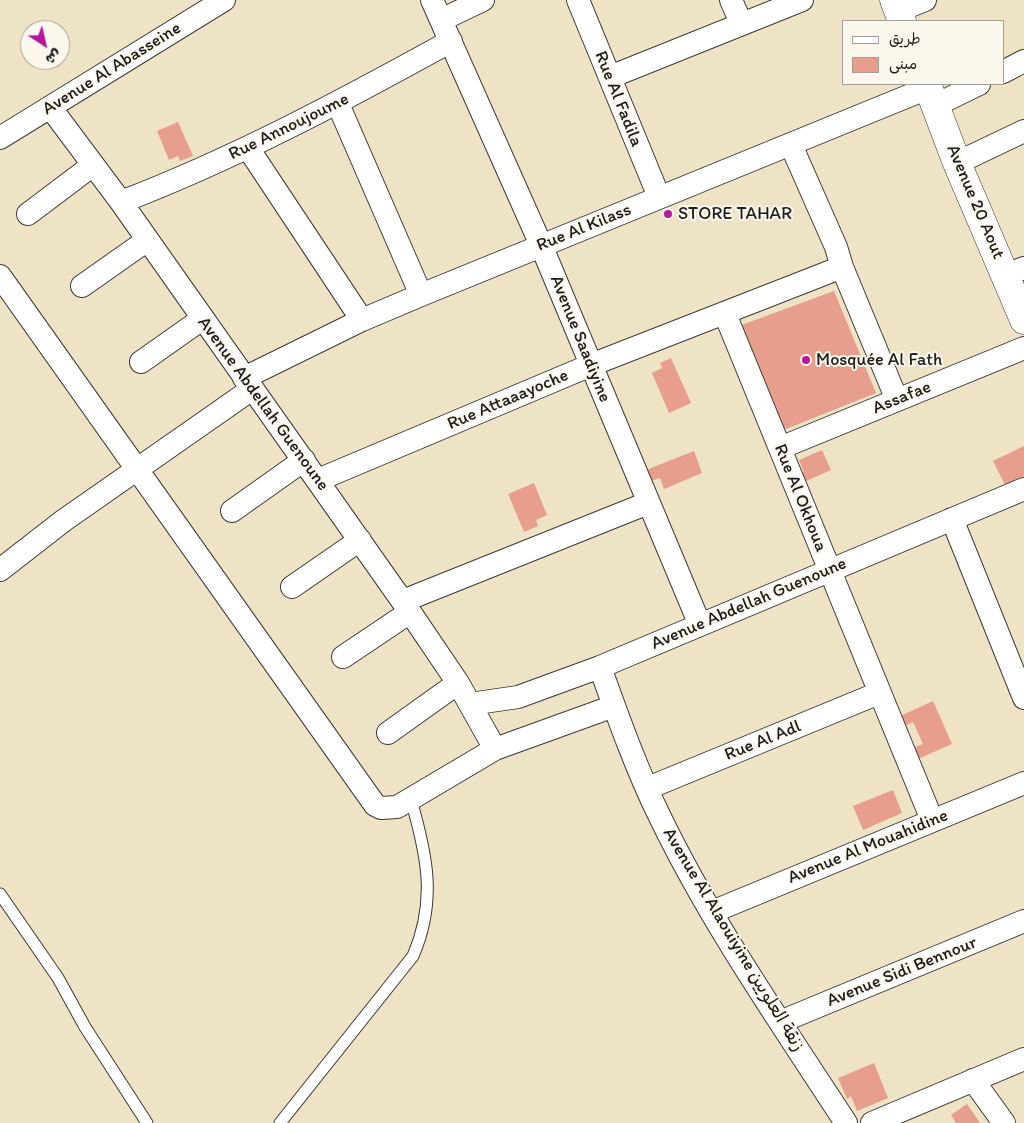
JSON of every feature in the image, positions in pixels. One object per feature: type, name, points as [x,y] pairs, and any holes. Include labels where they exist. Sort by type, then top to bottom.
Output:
[{"type":"street","name":"Avenue Al Abasseine","points":[[0,138],[224,0]]},
{"type":"street","points":[[437,10],[483,0]]},
{"type":"street","name":"Rue Al Fadila","points":[[578,0],[659,197]]},
{"type":"street","points":[[731,0],[741,23]]},
{"type":"street","points":[[610,77],[802,0]]},
{"type":"street","points":[[898,11],[924,0]]},
{"type":"street","name":"Avenue Saadiyine","points":[[437,10],[541,244],[700,625]]},
{"type":"street","name":"Rue Annoujoume","points":[[121,202],[248,148],[338,104],[451,41]]},
{"type":"street","points":[[1004,71],[1024,61]]},
{"type":"street","name":"Rue Al Kilass","points":[[0,570],[62,521],[137,470],[248,383],[362,320],[541,244],[791,145],[930,93],[974,85]]},
{"type":"street","name":"Avenue 20 Aout","points":[[930,93],[957,163],[1015,272],[1024,320]]},
{"type":"street","points":[[338,104],[421,295]]},
{"type":"street","name":"Avenue Abdellah Guenoune","points":[[50,107],[121,202],[146,241],[304,460],[406,606],[458,684],[495,749]]},
{"type":"street","points":[[957,163],[1024,131]]},
{"type":"street","points":[[791,145],[836,246],[842,267],[897,400]]},
{"type":"street","points":[[248,148],[362,320]]},
{"type":"street","points":[[28,214],[93,165]]},
{"type":"street","points":[[82,286],[146,241]]},
{"type":"street","name":"Rue Attaaayoche","points":[[318,480],[591,365],[842,267]]},
{"type":"street","points":[[0,276],[375,805],[388,809],[397,808],[495,749],[614,706]]},
{"type":"street","name":"Rue Al Okhoua","points":[[725,314],[878,693],[932,820]]},
{"type":"street","points":[[141,362],[202,319]]},
{"type":"street","name":"Assafae","points":[[780,448],[1024,348]]},
{"type":"street","points":[[232,511],[304,460]]},
{"type":"street","name":"Avenue Abdellah Guenoune","points":[[470,704],[518,697],[600,667],[1024,489]]},
{"type":"street","points":[[343,657],[406,606],[648,503]]},
{"type":"street","points":[[952,519],[1024,698]]},
{"type":"street","points":[[292,588],[360,540]]},
{"type":"street","name":"Avenue Al Alaouiyine زنقة العلويين","points":[[600,667],[648,788],[676,849],[712,912],[780,1022],[846,1123]]},
{"type":"street","points":[[388,733],[458,684]]},
{"type":"street","name":"Rue Al Adl","points":[[648,788],[878,693]]},
{"type":"street","name":"Avenue Al Mouahidine","points":[[712,912],[1024,783]]},
{"type":"street","name":"Avenue Sidi Bennour","points":[[780,1022],[1024,921]]},
{"type":"street","points":[[872,1123],[1024,1059]]},
{"type":"street","points":[[974,1080],[1004,1123]]},
{"type":"lane","points":[[280,1123],[413,956],[422,935],[429,887],[428,872],[424,845],[412,800]]},
{"type":"lane","points":[[0,894],[58,978],[85,1027],[147,1123]]},
{"type":"building","points":[[178,122],[193,156],[180,161],[178,156],[169,160],[157,131]]},
{"type":"building","name":"Mosquée Al Fath","points":[[834,291],[876,393],[781,431],[736,327]]},
{"type":"building","points":[[671,358],[691,403],[669,413],[652,373],[662,368],[660,363]]},
{"type":"building","points":[[1024,446],[1024,476],[1005,485],[993,461]]},
{"type":"building","points":[[822,450],[831,470],[804,482],[800,473],[804,472],[799,460]]},
{"type":"building","points":[[694,451],[702,473],[664,489],[660,478],[651,481],[646,470]]},
{"type":"building","points":[[534,483],[547,515],[536,520],[538,526],[524,532],[508,494]]},
{"type":"building","points":[[933,701],[952,744],[918,759],[913,748],[923,744],[913,722],[903,727],[898,717]]},
{"type":"building","points":[[893,790],[902,813],[863,830],[853,806]]},
{"type":"building","points":[[874,1063],[888,1098],[857,1111],[851,1096],[847,1099],[838,1078]]},
{"type":"building","points":[[967,1104],[980,1123],[956,1123],[951,1115]]},
{"type":"place","name":"STORE TAHAR","points":[[668,214]]},
{"type":"place","name":"Mosquée Al Fath","points":[[806,360]]}]
